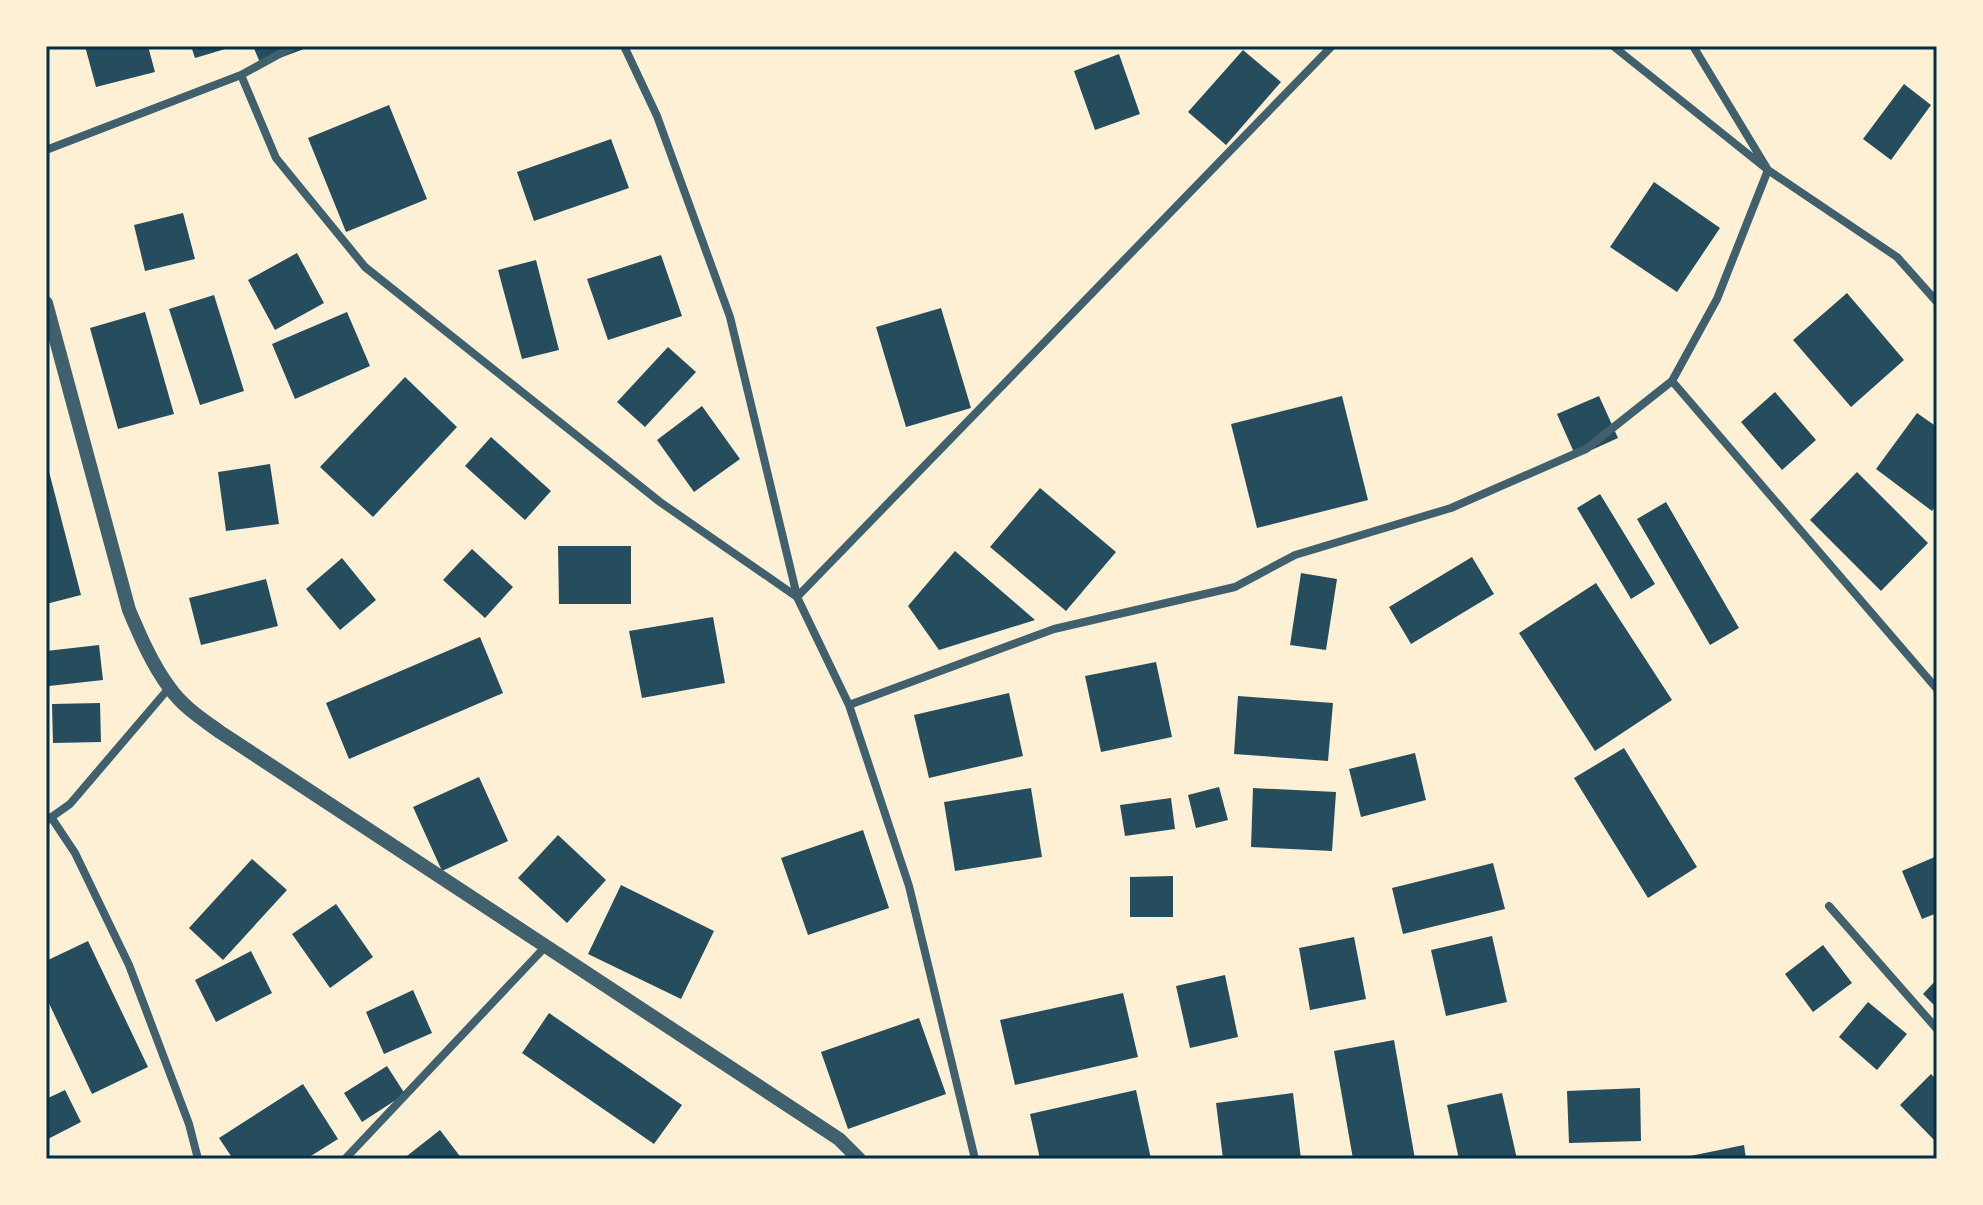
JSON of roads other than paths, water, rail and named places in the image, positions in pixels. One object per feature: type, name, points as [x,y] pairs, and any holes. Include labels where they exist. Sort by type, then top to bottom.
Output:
[{"type":"street","points":[[46,150],[241,75],[294,46]]},
{"type":"street","points":[[624,46],[657,116],[730,317],[797,597],[849,705],[909,886],[975,1159]]},
{"type":"street","points":[[797,597],[1332,46]]},
{"type":"street","points":[[1613,46],[1768,170],[1897,257],[1937,302]]},
{"type":"street","points":[[1693,46],[1768,170]]},
{"type":"street","points":[[241,75],[276,158],[365,267],[660,502],[797,597]]},
{"type":"street","points":[[849,705],[1054,629],[1235,587],[1295,555],[1451,508],[1586,449],[1672,381],[1717,299],[1768,170]]},
{"type":"street","points":[[46,303],[129,610],[147,651],[169,688],[194,714],[220,732],[839,1139],[859,1159]]},
{"type":"street","points":[[1672,381],[1937,689]]},
{"type":"street","points":[[169,688],[70,804],[48,819],[75,853],[129,965],[189,1124],[198,1159]]},
{"type":"street","points":[[1829,906],[1937,1029]]},
{"type":"street","points":[[345,1159],[546,945]]}]
